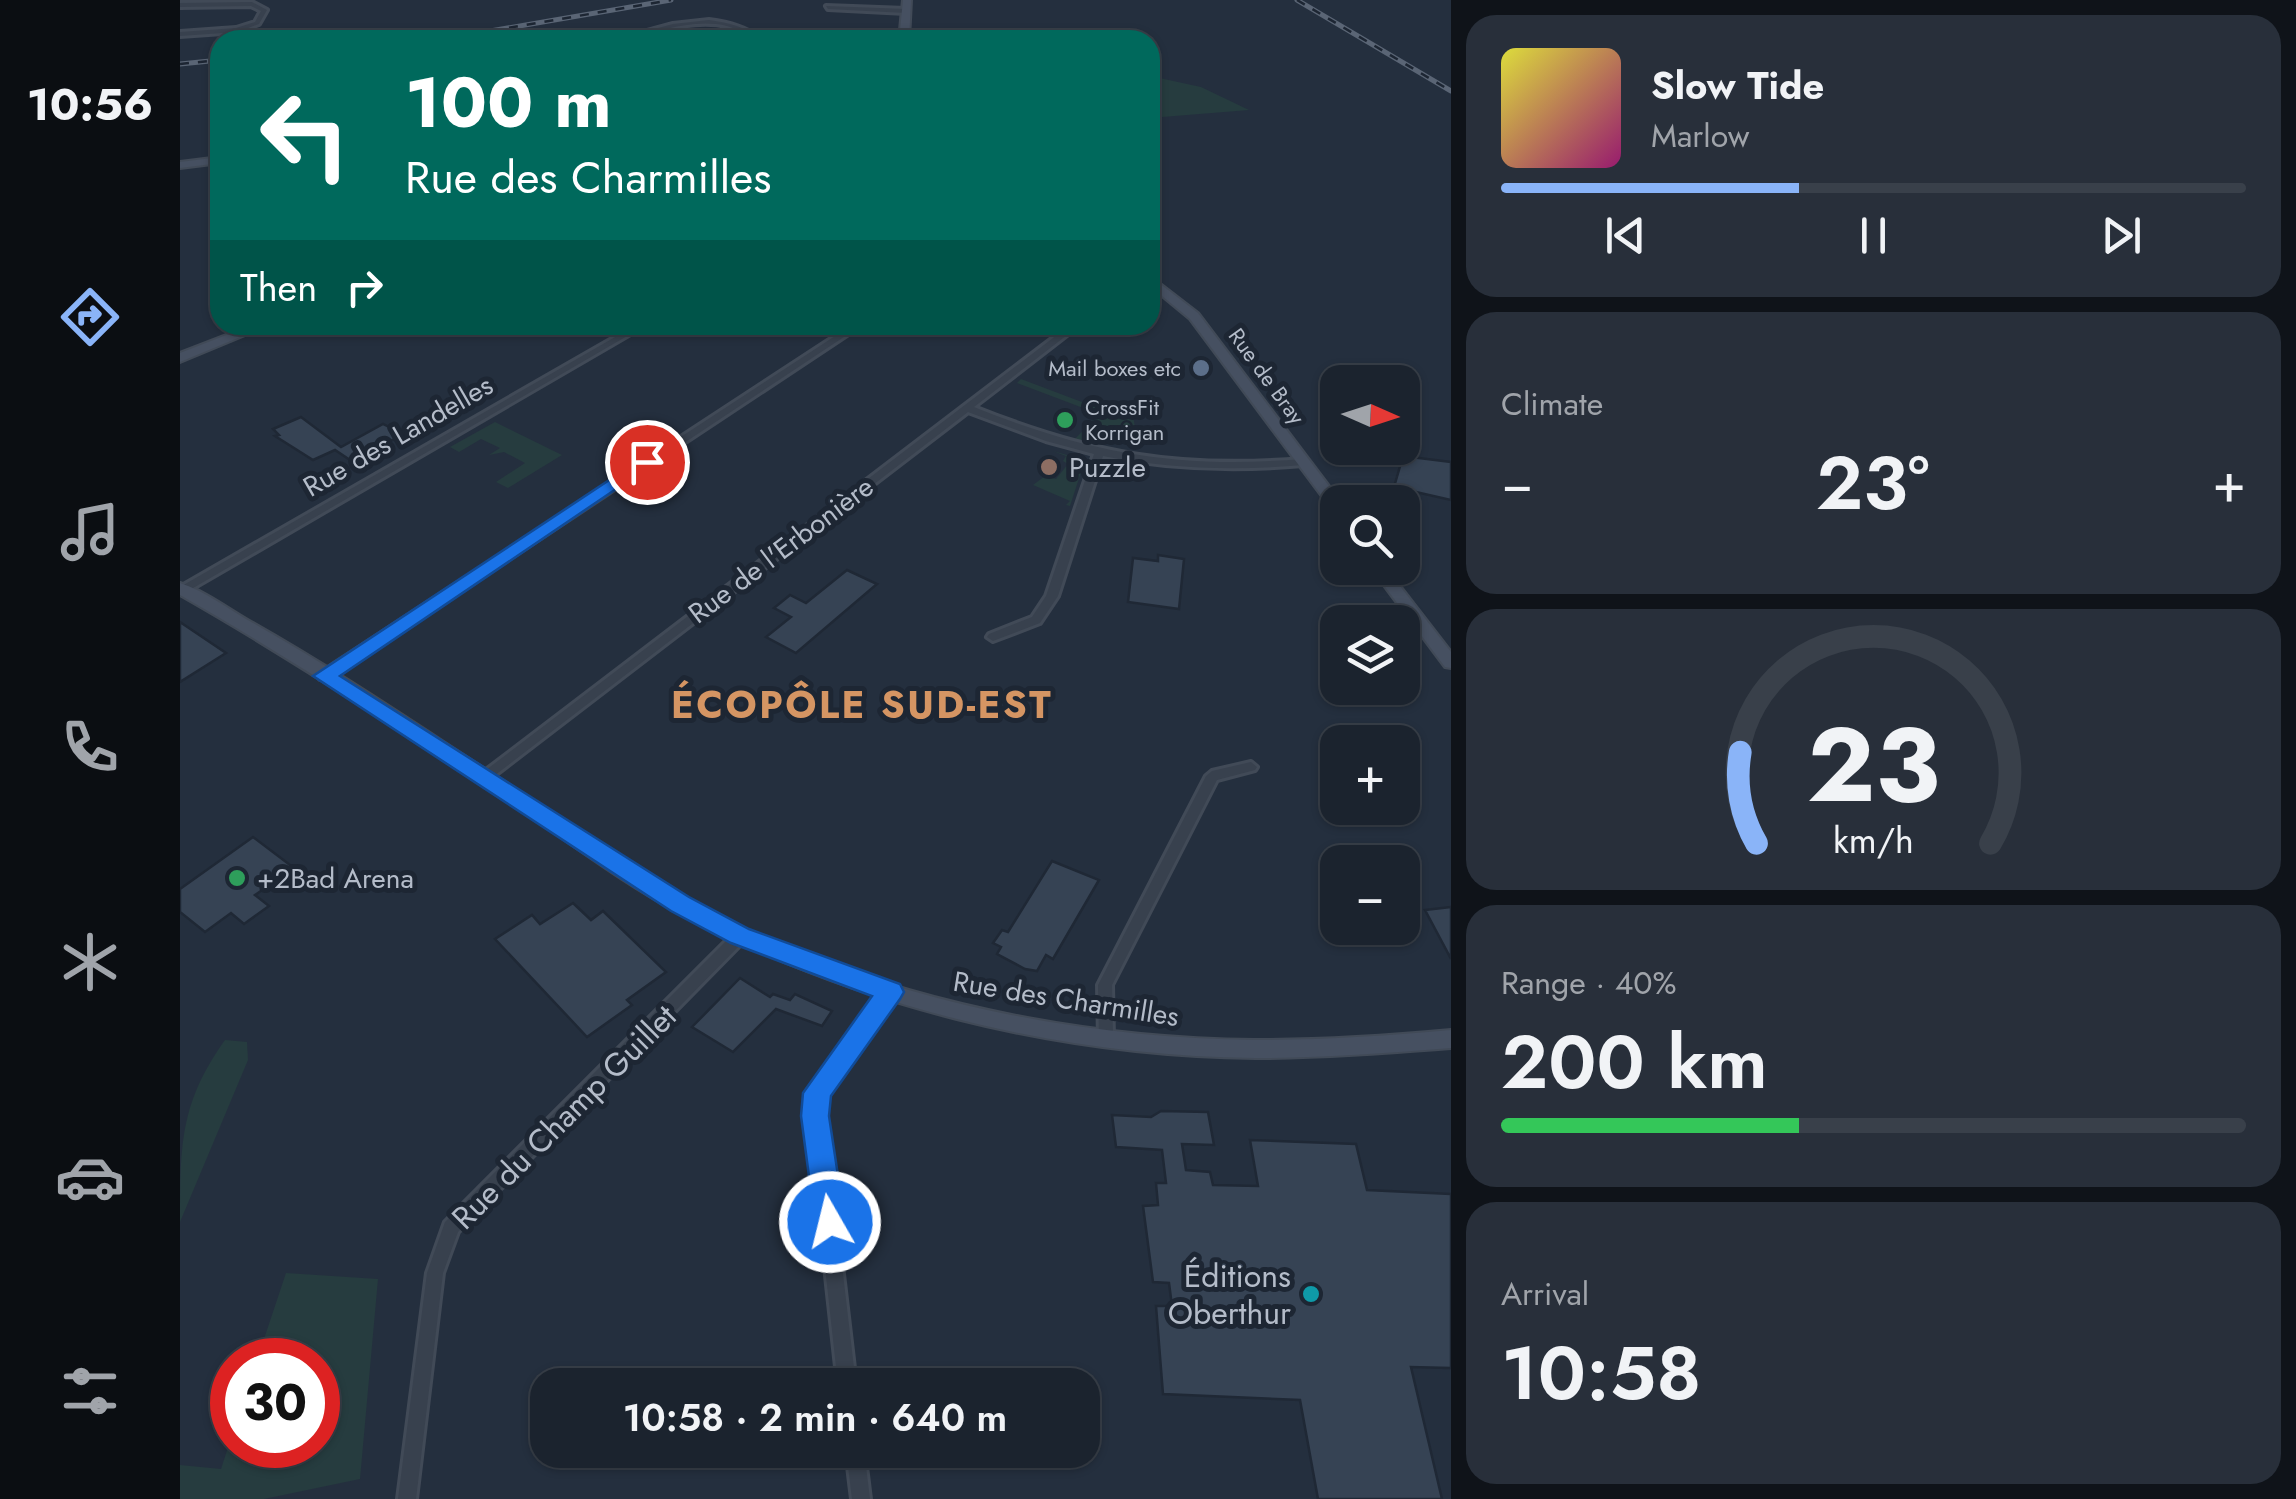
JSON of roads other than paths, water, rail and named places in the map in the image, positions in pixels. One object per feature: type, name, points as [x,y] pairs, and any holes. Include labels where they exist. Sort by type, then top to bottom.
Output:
[{"type":"street","points":[[180,5],[252,4],[264,10],[257,23],[231,30]]},
{"type":"street","points":[[828,7],[907,6]]},
{"type":"street","points":[[670,30],[718,21],[740,24],[748,30]]},
{"type":"street","points":[[180,34],[210,32]]},
{"type":"street","points":[[180,164],[210,161]]},
{"type":"street","name":"Rue de Bray","points":[[1160,288],[1194,316],[1320,485]]},
{"type":"street","points":[[180,358],[238,335]]},
{"type":"street","name":"Rue des Landelles","points":[[182,589],[625,335]]},
{"type":"street","points":[[324,676],[843,335]]},
{"type":"street","name":"Rue de l'Erbonière","points":[[486,776],[1063,335]]},
{"type":"street","points":[[967,408],[1030,435],[1099,454],[1191,466],[1303,462]]},
{"type":"street","points":[[993,638],[1036,620],[1052,596],[1099,454]]},
{"type":"street","points":[[1391,585],[1451,663]]},
{"type":"street","name":"Rue des Charmilles","points":[[182,589],[486,776],[625,871],[740,936],[891,992],[992,1019],[1106,1038],[1268,1050],[1451,1039]]},
{"type":"street","points":[[1106,1038],[1105,985],[1212,776],[1251,767]]},
{"type":"street","name":"Rue du Champ Guillet","points":[[407,1499],[435,1272],[451,1227],[740,936]]},
{"type":"street","points":[[845,1368],[815,1103],[822,1083],[891,992]]},
{"type":"street","points":[[857,1468],[861,1499]]},
{"type":"railway","points":[[496,30],[671,0]]},
{"type":"railway","points":[[1297,0],[1451,91]]},
{"type":"railway","points":[[180,64],[210,61]]},
{"type":"place","name":"Mail boxes etc","points":[[1201,368]]},
{"type":"place","name":"CrossFit Korrigan","points":[[1065,420]]},
{"type":"place","name":"Puzzle","points":[[1049,467]]},
{"type":"place","name":"+2Bad Arena","points":[[237,878]]},
{"type":"place","name":"Éditions Oberthur","points":[[1311,1294]]},
{"type":"district","name":"ÉCOPÔLE SUD-EST","points":[[862,704]]}]
